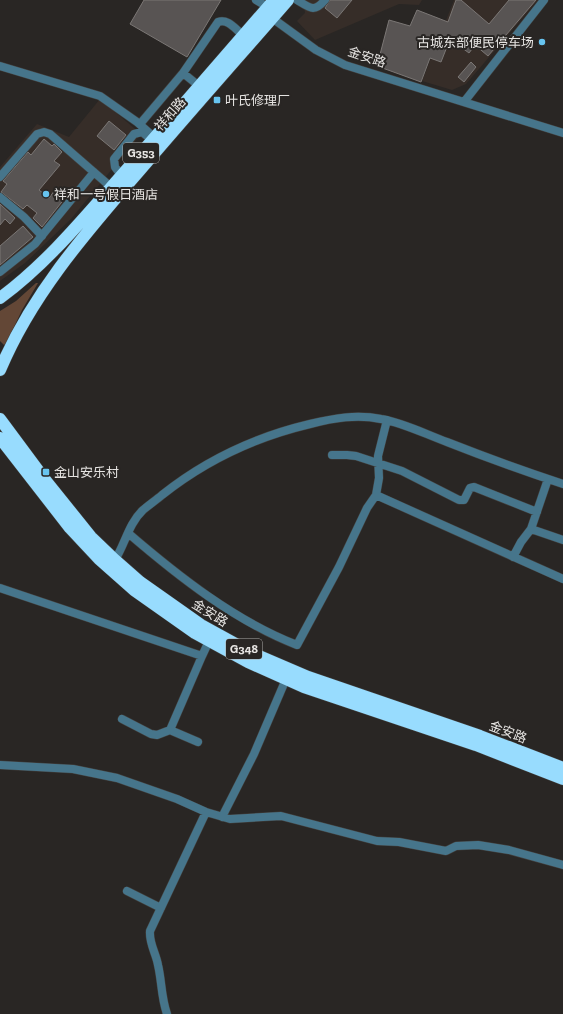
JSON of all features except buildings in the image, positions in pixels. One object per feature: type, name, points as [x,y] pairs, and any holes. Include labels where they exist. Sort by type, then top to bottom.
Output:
[{"type":"highway","name":"祥和路","points":[[0,298],[21,282],[44,261],[111,187],[243,35],[277,7]]},
{"type":"highway","name":"祥和路","points":[[0,370],[24,320],[44,289],[70,254],[109,205],[277,7]]},
{"type":"highway","name":"金安路","points":[[0,418],[18,444],[78,521],[115,560],[140,582],[179,610],[218,635],[252,653],[308,677],[480,736],[563,768]]},
{"type":"highway","name":"金安路","points":[[0,438],[70,528],[99,559],[140,594],[209,642],[286,679],[333,697],[476,745],[563,779]]},
{"type":"street","name":"金安路","points":[[256,0],[277,7],[316,50],[334,60],[563,133]]},
{"type":"street","points":[[297,0],[309,8],[315,8],[320,6],[325,0]]},
{"type":"street","points":[[464,102],[544,0]]},
{"type":"street","points":[[140,124],[183,73],[218,22],[227,22],[243,35]]},
{"type":"street","points":[[0,66],[100,96],[140,124],[153,139]]},
{"type":"street","points":[[183,73],[199,86]]},
{"type":"street","points":[[0,177],[37,134],[44,132],[50,134],[111,187]]},
{"type":"street","points":[[121,175],[115,167],[114,159],[134,134],[142,132],[153,139]]},
{"type":"street","points":[[0,272],[35,244],[94,172]]},
{"type":"street","points":[[0,197],[24,217],[42,236]]},
{"type":"street","points":[[115,560],[122,549],[128,533],[142,511],[176,484],[211,462],[244,445],[280,432],[343,417],[368,417],[387,420],[511,467],[563,484]]},
{"type":"street","points":[[128,533],[174,572],[204,593],[258,626],[297,645],[339,567],[367,508],[376,495],[379,478],[378,456],[387,420]]},
{"type":"street","points":[[332,455],[356,456],[412,476],[459,500],[464,500],[470,488],[474,487],[537,512]]},
{"type":"street","points":[[513,557],[531,529],[548,479]]},
{"type":"street","points":[[376,495],[563,579]]},
{"type":"street","points":[[531,529],[563,540]]},
{"type":"street","points":[[0,588],[202,656]]},
{"type":"street","points":[[170,730],[209,642]]},
{"type":"street","points":[[222,817],[254,754],[286,679]]},
{"type":"street","points":[[122,720],[151,734],[157,735],[170,730],[198,742]]},
{"type":"street","points":[[0,765],[73,769],[117,778],[177,799],[206,812],[230,819],[281,816],[377,841],[399,842],[446,851],[456,846],[478,845],[509,850],[563,865]]},
{"type":"street","points":[[167,1014],[162,1001],[158,964],[149,939],[150,932],[206,812]]},
{"type":"street","points":[[127,891],[161,908]]},
{"type":"shaded area","points":[[303,0],[422,0],[419,5],[399,4],[315,40],[297,21],[305,13]]},
{"type":"shaded area","points":[[454,0],[538,0],[466,84],[452,90],[422,81]]},
{"type":"shaded area","name":"祥和一号假日酒店","points":[[100,99],[141,134],[71,219],[25,263],[0,281],[0,167],[37,124],[69,137]]},
{"type":"shaded area","points":[[36,283],[38,283],[22,310],[6,344],[4,345],[0,341],[0,311],[16,301]]},
{"type":"place","name":"古城东部便民停车场","points":[[542,42]]},
{"type":"place","name":"叶氏修理厂","points":[[217,100]]},
{"type":"place","name":"祥和一号假日酒店","points":[[46,194]]},
{"type":"place","name":"金山安乐村","points":[[46,472]]}]
